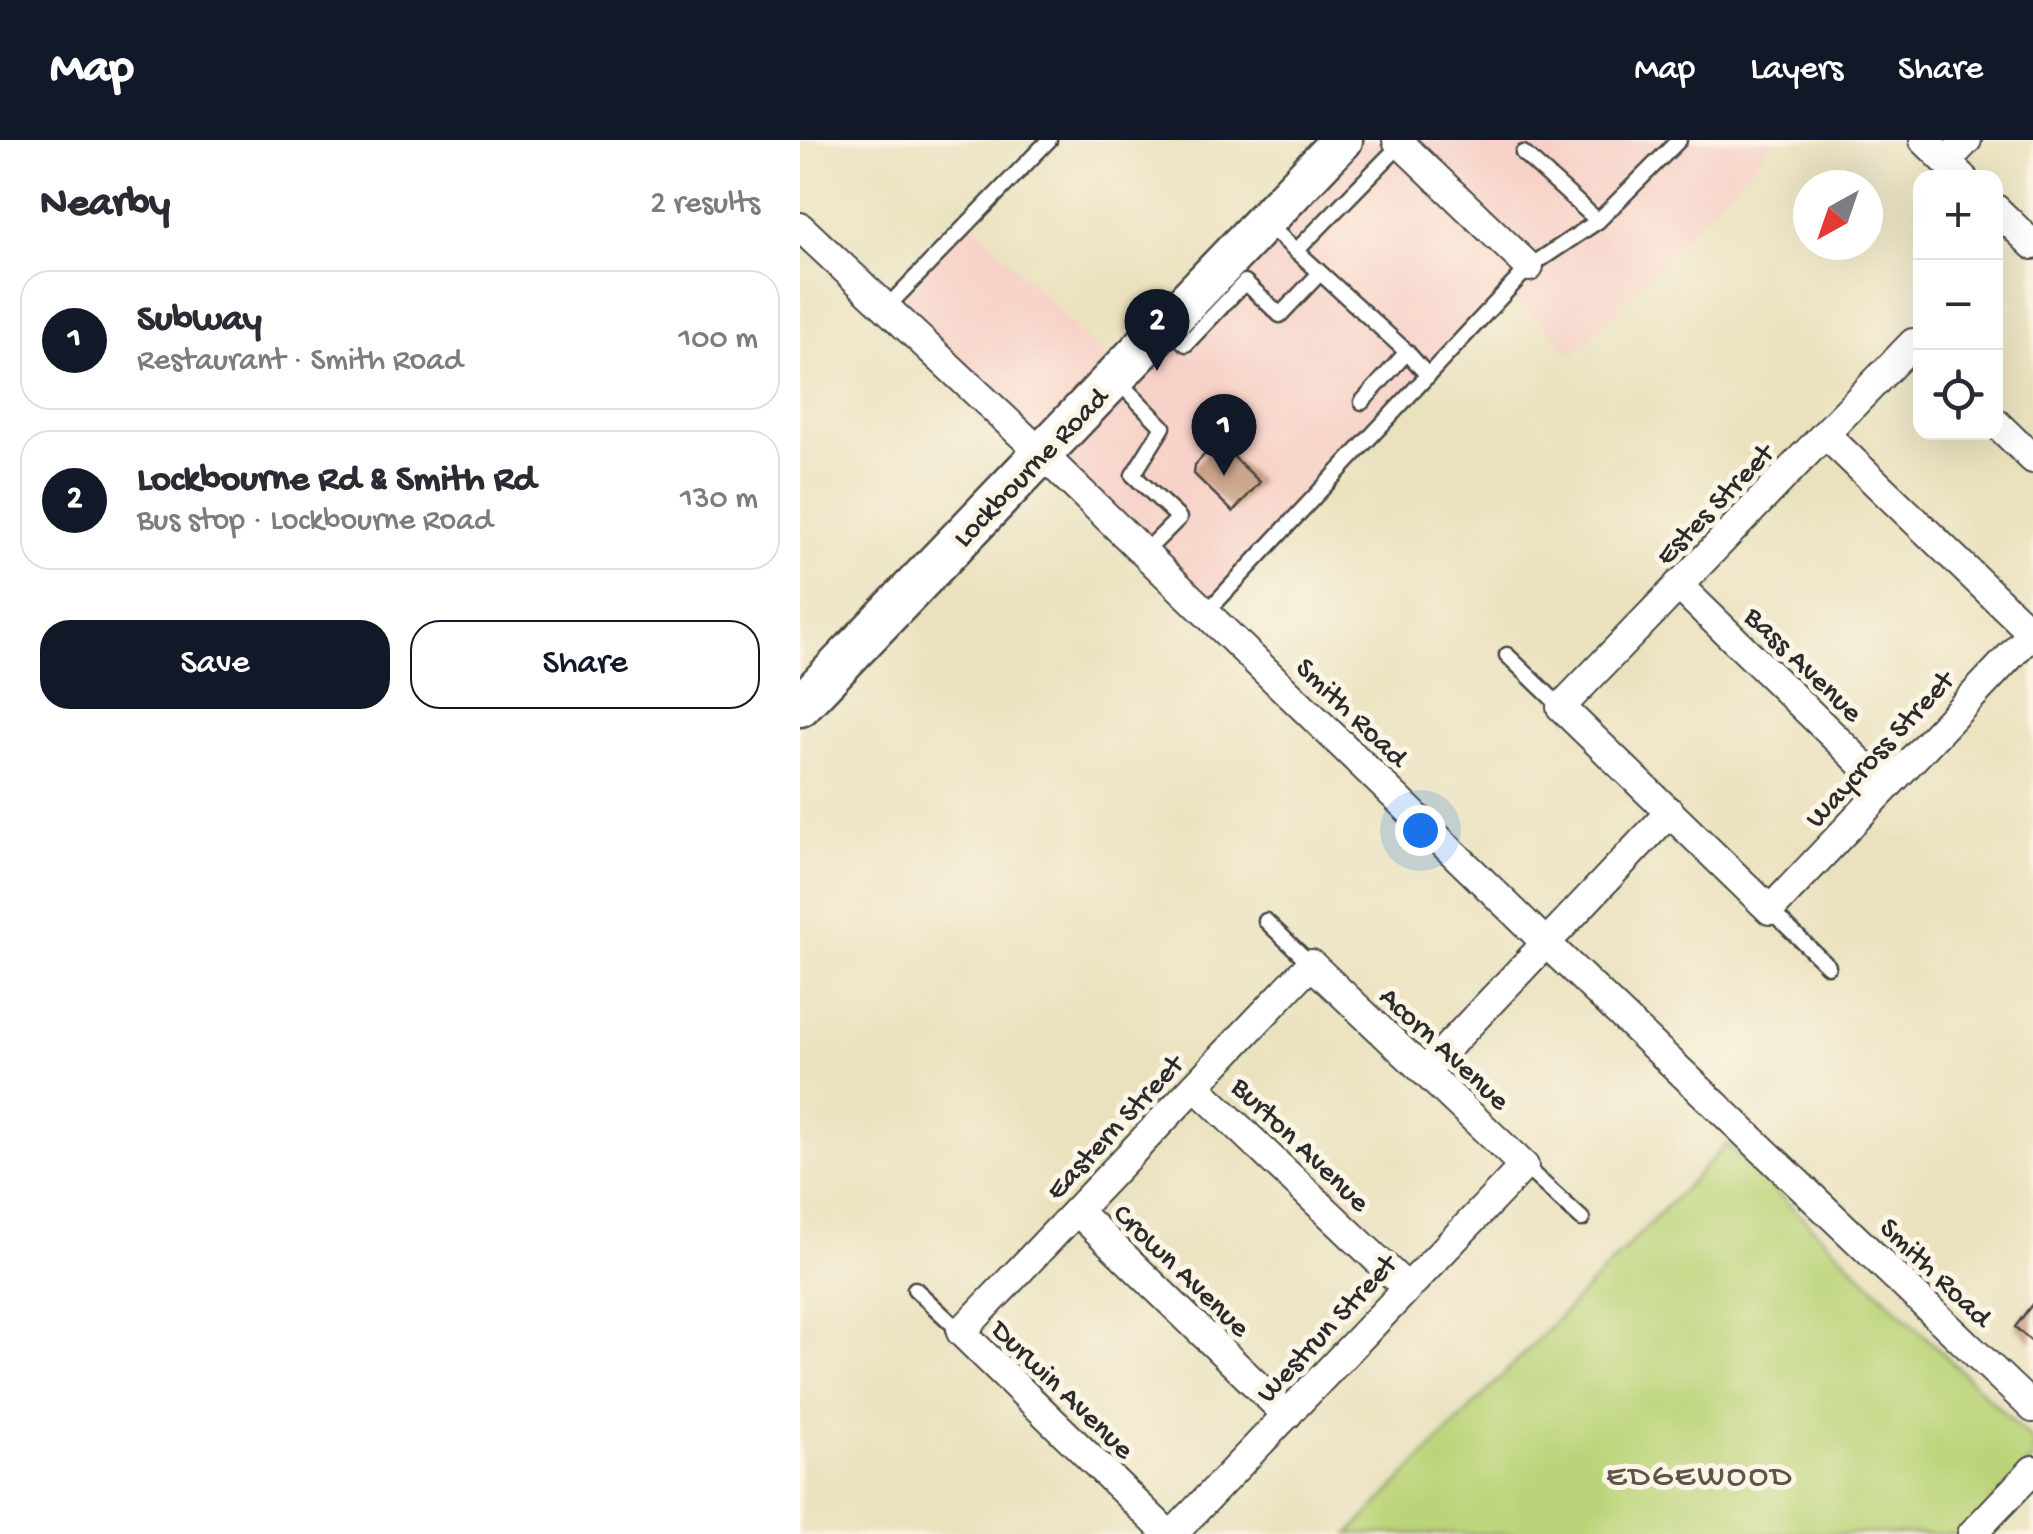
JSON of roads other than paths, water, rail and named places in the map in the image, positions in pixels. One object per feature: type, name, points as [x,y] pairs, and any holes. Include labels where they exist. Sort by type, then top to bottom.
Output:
[{"type":"main road","name":"Lockbourne Road","points":[[800,706],[1165,325],[1235,272],[1264,221],[1342,140]]},
{"type":"street","points":[[1924,140],[1955,169],[1966,140]]},
{"type":"street","points":[[1399,142],[1529,268]]},
{"type":"street","points":[[2003,215],[2033,245]]},
{"type":"street","name":"Smith Road","points":[[800,227],[1042,454],[2033,1408]]},
{"type":"street","name":"Estes Street","points":[[1560,707],[1825,434],[1913,350]]},
{"type":"street","points":[[2003,430],[2033,459]]},
{"type":"street","points":[[1825,434],[2032,632]]},
{"type":"street","name":"Bass Avenue","points":[[1678,586],[1886,787]]},
{"type":"street","name":"Waycross Street","points":[[1770,910],[2032,632]]},
{"type":"street","points":[[1560,707],[1770,910]]},
{"type":"street","points":[[1424,1071],[1670,812]]},
{"type":"street","name":"Acorn Avenue","points":[[1311,964],[1524,1166]]},
{"type":"street","name":"Eastern Street","points":[[961,1332],[1311,964]]},
{"type":"street","name":"Burton Avenue","points":[[1195,1086],[1407,1288]]},
{"type":"street","name":"Westrun Street","points":[[1170,1534],[1524,1166]]},
{"type":"street","name":"Crown Avenue","points":[[1077,1211],[1287,1415]]},
{"type":"street","name":"Durwin Avenue","points":[[961,1332],[1170,1534]]},
{"type":"street","points":[[1972,1534],[2033,1470]]},
{"type":"lane","points":[[887,307],[1048,140]]},
{"type":"lane","points":[[1206,614],[1529,268],[1598,221],[1679,140]]},
{"type":"lane","points":[[1296,250],[1399,142]]},
{"type":"lane","points":[[1524,154],[1598,221]]},
{"type":"lane","points":[[1264,221],[1407,352],[1428,376]]},
{"type":"lane","points":[[1235,272],[1280,314],[1320,272]]},
{"type":"lane","points":[[1362,402],[1407,352]]},
{"type":"lane","points":[[1114,377],[1163,427],[1133,475],[1178,518],[1144,553]]},
{"type":"lane","points":[[1506,655],[1560,707]]},
{"type":"lane","points":[[1770,910],[1828,966]]},
{"type":"lane","name":"Acorn Avenue","points":[[1266,921],[1311,964]]},
{"type":"lane","name":"Acorn Avenue","points":[[1524,1166],[1582,1219]]},
{"type":"lane","name":"Durwin Avenue","points":[[915,1289],[961,1332]]},
{"type":"place","name":"Lockbourne Rd & Smith Rd","points":[[1157,371]]},
{"type":"place","name":"Subway","points":[[1224,476]]},
{"type":"district","name":"EDGEWOOD","points":[[1700,1473]]}]
